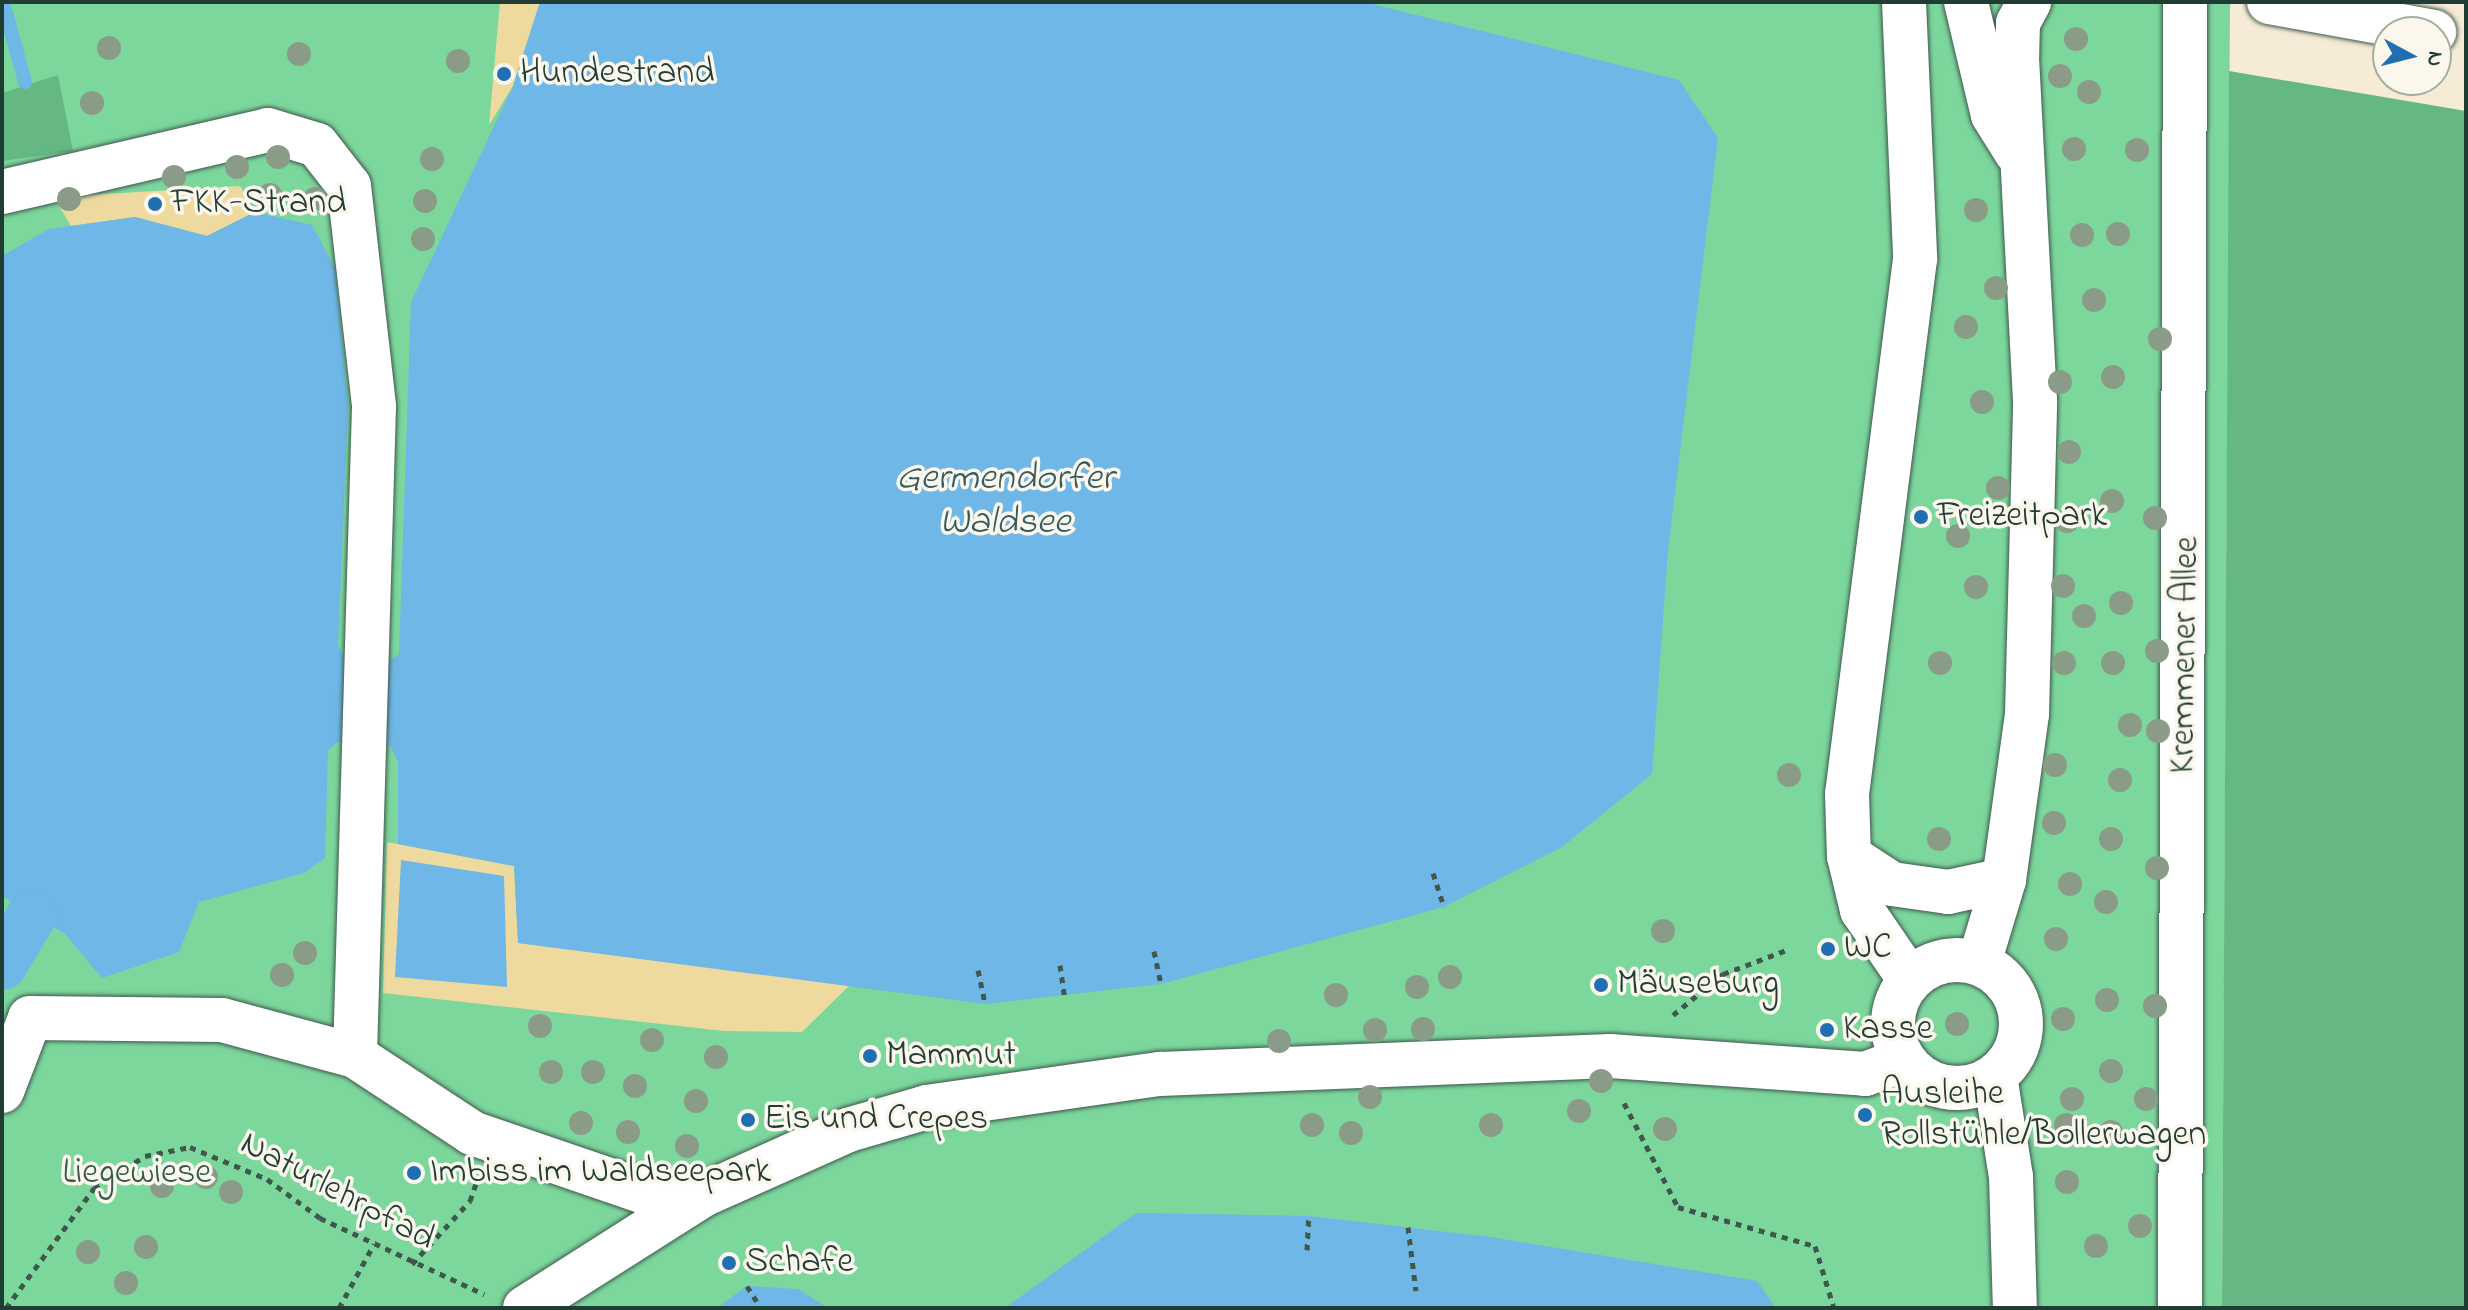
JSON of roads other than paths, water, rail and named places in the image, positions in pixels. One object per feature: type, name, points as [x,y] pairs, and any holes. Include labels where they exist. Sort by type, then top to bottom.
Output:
[{"type":"main road","points":[[1904,2],[1915,259],[1847,794],[1849,856],[1862,910],[1910,980]]},
{"type":"main road","points":[[1966,2],[1993,115],[2028,171]]},
{"type":"main road","points":[[1979,963],[2004,880],[2027,714],[2035,401],[2028,171],[2017,63],[2018,23],[2029,2]]},
{"type":"main road","name":"Kremmener Allee","points":[[2180,1308],[2185,2]]},
{"type":"main road","points":[[2269,2],[2372,21]]},
{"type":"main road","points":[[2,192],[268,130],[317,145],[349,186],[374,407],[371,615],[362,782],[355,1056]]},
{"type":"main road","points":[[1849,856],[1892,884],[1948,892],[2004,880]]},
{"type":"main road","points":[[1995,1076],[1946,1087],[1903,1060],[1893,1018],[1910,980],[1930,965],[1979,963],[2002,978],[2017,1001],[2021,1029],[1995,1076],[2011,1177],[2015,1308]]},
{"type":"main road","points":[[2,1091],[11,1009],[222,1020],[355,1056],[493,1140],[685,1206]]},
{"type":"main road","points":[[508,1302],[685,1206],[834,1136],[927,1107],[1160,1074],[1610,1056],[1865,1074],[1903,1060]]},
{"type":"water","name":"Germendorfer Waldsee","points":[[540,2],[1364,2],[1679,80],[1718,138],[1668,551],[1652,774],[1562,847],[1444,907],[1161,984],[985,1004],[518,943],[514,866],[398,844],[398,762],[390,746],[338,742],[328,750],[325,858],[304,873],[199,902],[179,952],[102,978],[65,934],[2,896],[2,256],[49,229],[135,217],[207,236],[255,212],[312,225],[335,268],[348,404],[338,646],[345,656],[392,659],[399,654],[411,302],[513,86]]},
{"type":"water","points":[[401,860],[504,876],[507,987],[395,977]]},
{"type":"water","points":[[1136,1213],[1309,1216],[1490,1237],[1757,1281],[1776,1308],[1005,1308]]},
{"type":"water","points":[[747,1286],[798,1289],[828,1308],[717,1308]]},
{"type":"waterway","points":[[3,2],[25,82]]},
{"type":"waterway","points":[[2,965],[32,915]]},
{"type":"place","name":"Hundestrand","points":[[504,74]]},
{"type":"place","name":"FKK-Strand","points":[[155,204]]},
{"type":"place","name":"Freizeitpark","points":[[1921,517]]},
{"type":"place","name":"WC","points":[[1828,949]]},
{"type":"place","name":"Mäuseburg","points":[[1601,985]]},
{"type":"place","name":"Kasse","points":[[1827,1030]]},
{"type":"place","name":"Mammut","points":[[870,1056]]},
{"type":"place","name":"Ausleihe Rollstühle/Bollerwagen","points":[[1865,1115]]},
{"type":"place","name":"Eis und Crepes","points":[[748,1120]]},
{"type":"place","name":"Imbiss im Waldseepark","points":[[414,1173]]},
{"type":"place","name":"Schafe","points":[[729,1263]]},
{"type":"park label","name":"Liegewiese","points":[[137,1174]]}]
